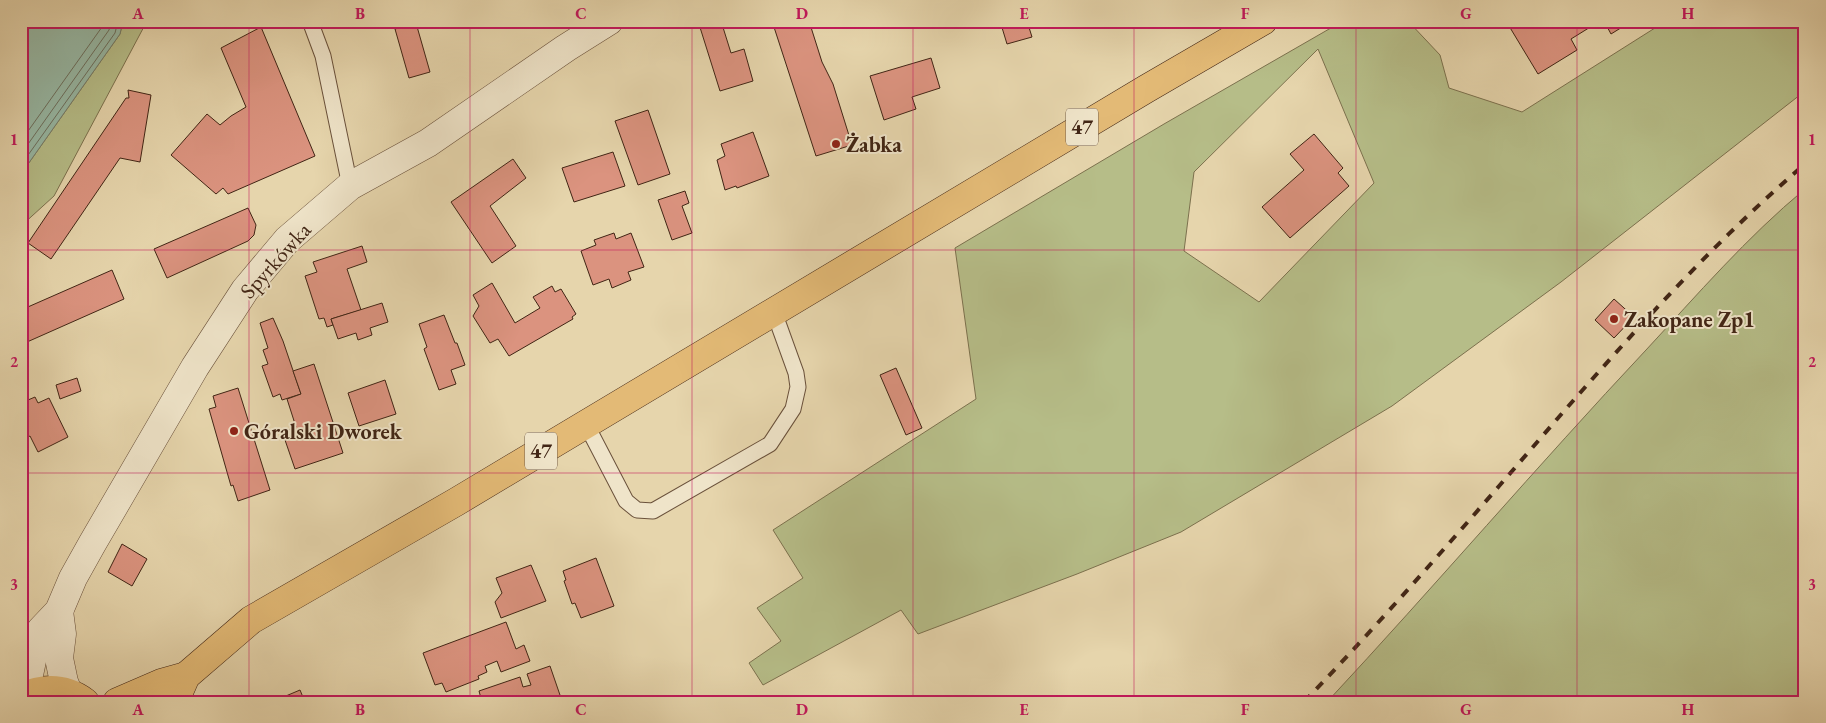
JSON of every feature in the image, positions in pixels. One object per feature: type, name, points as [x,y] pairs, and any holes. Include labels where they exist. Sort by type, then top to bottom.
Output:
[{"type":"main road","name":"47","points":[[117,702],[161,683],[186,676],[251,620],[586,424],[1146,88],[1263,21]]},
{"type":"main road","name":"47","points":[[171,702],[179,692],[186,676]]},
{"type":"main road","points":[[21,696],[44,690],[77,697]]},
{"type":"street","name":"Spyrkówka","points":[[21,696],[30,675],[36,641],[40,630],[59,611],[73,578],[96,536],[195,366],[245,290],[287,240],[350,186],[428,143],[608,21]]},
{"type":"street","name":"Spyrkówka","points":[[59,611],[62,634],[59,658],[64,682],[77,697]]},
{"type":"lane","points":[[310,21],[323,56],[350,186]]},
{"type":"lane","points":[[586,424],[626,501],[637,510],[653,511],[770,444],[792,409],[798,387],[796,373],[774,312]]},
{"type":"green space","points":[[123,21],[147,21],[54,196],[21,226],[21,174],[120,34]]},
{"type":"green space","points":[[1343,21],[1408,21],[1440,55],[1449,88],[1522,112],[1666,21],[1805,21],[1805,91],[1561,282],[1392,406],[1181,532],[1077,574],[918,634],[901,610],[763,685],[749,663],[781,641],[757,608],[803,578],[773,530],[976,399],[955,248]],"holes":[[[1318,49],[1374,183],[1259,302],[1184,251],[1194,172]]]},
{"type":"green space","points":[[1805,189],[1805,702],[1327,702],[1703,288],[1763,227]]},
{"type":"water","points":[[21,21],[123,21],[120,34],[21,174]]},
{"type":"building","points":[[698,21],[721,21],[731,53],[744,49],[753,81],[720,91]]},
{"type":"building","points":[[772,21],[809,21],[822,62],[833,84],[852,145],[816,156]]},
{"type":"building","points":[[1000,21],[1027,21],[1032,37],[1007,44]]},
{"type":"building","points":[[1506,21],[1600,21],[1571,39],[1577,50],[1538,74]]},
{"type":"building","points":[[1604,21],[1632,21],[1611,34]]},
{"type":"building","points":[[416,23],[430,72],[409,78],[395,29]]},
{"type":"building","points":[[261,27],[315,156],[228,194],[223,188],[216,194],[171,155],[207,114],[220,125],[246,107],[221,48]]},
{"type":"building","points":[[931,58],[940,88],[912,97],[916,109],[884,120],[870,76]]},
{"type":"building","points":[[128,90],[151,95],[140,162],[120,158],[51,259],[28,243],[126,98],[129,98]]},
{"type":"building","points":[[648,110],[670,174],[638,185],[615,121]]},
{"type":"building","points":[[753,132],[769,176],[737,188],[736,186],[725,190],[717,160],[725,156],[721,144]]},
{"type":"building","points":[[1314,134],[1343,168],[1338,173],[1349,186],[1290,238],[1262,207],[1304,170],[1290,154]]},
{"type":"building","points":[[613,152],[625,186],[574,202],[562,168]]},
{"type":"building","points":[[513,159],[526,178],[490,206],[516,246],[492,263],[451,202]]},
{"type":"building","points":[[685,191],[689,203],[682,206],[692,233],[672,240],[658,200]]},
{"type":"building","points":[[248,208],[256,225],[254,235],[248,241],[167,278],[154,249]]},
{"type":"building","points":[[614,233],[616,239],[631,233],[644,267],[628,272],[631,280],[612,288],[609,279],[593,285],[581,251],[596,245],[594,240]]},
{"type":"building","points":[[362,246],[367,262],[347,269],[361,310],[331,319],[333,325],[327,327],[324,318],[319,319],[305,276],[317,272],[313,262]]},
{"type":"building","points":[[112,270],[124,299],[27,342],[21,328],[21,310]]},
{"type":"building","points":[[492,283],[515,323],[540,308],[533,297],[552,286],[555,292],[561,289],[576,314],[572,317],[573,319],[509,356],[498,339],[490,343],[473,316],[479,306],[473,295]]},
{"type":"building","name":"Zakopane Zp1","points":[[1614,299],[1634,317],[1614,338],[1595,320]]},
{"type":"building","points":[[382,303],[388,322],[370,328],[372,335],[358,340],[356,333],[338,339],[331,319]]},
{"type":"building","points":[[444,315],[465,365],[451,370],[456,384],[439,390],[424,349],[427,347],[419,324]]},
{"type":"building","points":[[273,318],[301,394],[282,400],[280,394],[273,397],[262,366],[268,364],[263,350],[268,348],[260,323]]},
{"type":"building","points":[[314,364],[343,453],[295,469],[285,440],[291,439],[288,430],[296,427],[287,399],[301,394],[293,371]]},
{"type":"building","points":[[896,368],[922,428],[906,435],[880,375]]},
{"type":"building","points":[[77,378],[81,391],[60,399],[56,385]]},
{"type":"building","points":[[385,380],[396,414],[359,426],[348,393]]},
{"type":"building","name":"Góralski Dworek","points":[[238,388],[270,490],[238,501],[233,485],[231,486],[209,409],[216,407],[213,396]]},
{"type":"building","points":[[35,397],[38,403],[49,398],[68,437],[38,452],[30,436],[24,439],[21,434],[21,411],[24,410],[21,403]]},
{"type":"building","points":[[122,544],[147,559],[132,586],[108,572]]},
{"type":"building","points":[[596,558],[614,606],[581,618],[575,603],[572,604],[564,581],[566,580],[563,571]]},
{"type":"building","points":[[531,565],[546,601],[501,618],[495,602],[502,593],[496,578]]},
{"type":"building","points":[[506,622],[516,649],[524,645],[530,661],[501,672],[497,661],[485,666],[487,672],[478,676],[479,679],[446,692],[442,683],[435,685],[423,653]]},
{"type":"building","points":[[550,666],[561,698],[550,702],[482,702],[479,691],[520,677],[523,687],[531,685],[527,674]]},
{"type":"building","points":[[300,690],[305,702],[274,701]]},
{"type":"railway","points":[[1304,702],[1401,597],[1587,385],[1677,286],[1739,224],[1805,164]]},
{"type":"place","name":"Żabka","points":[[836,144]]},
{"type":"place","name":"Zakopane Zp1","points":[[1614,319]]},
{"type":"place","name":"Góralski Dworek","points":[[234,431]]}]
